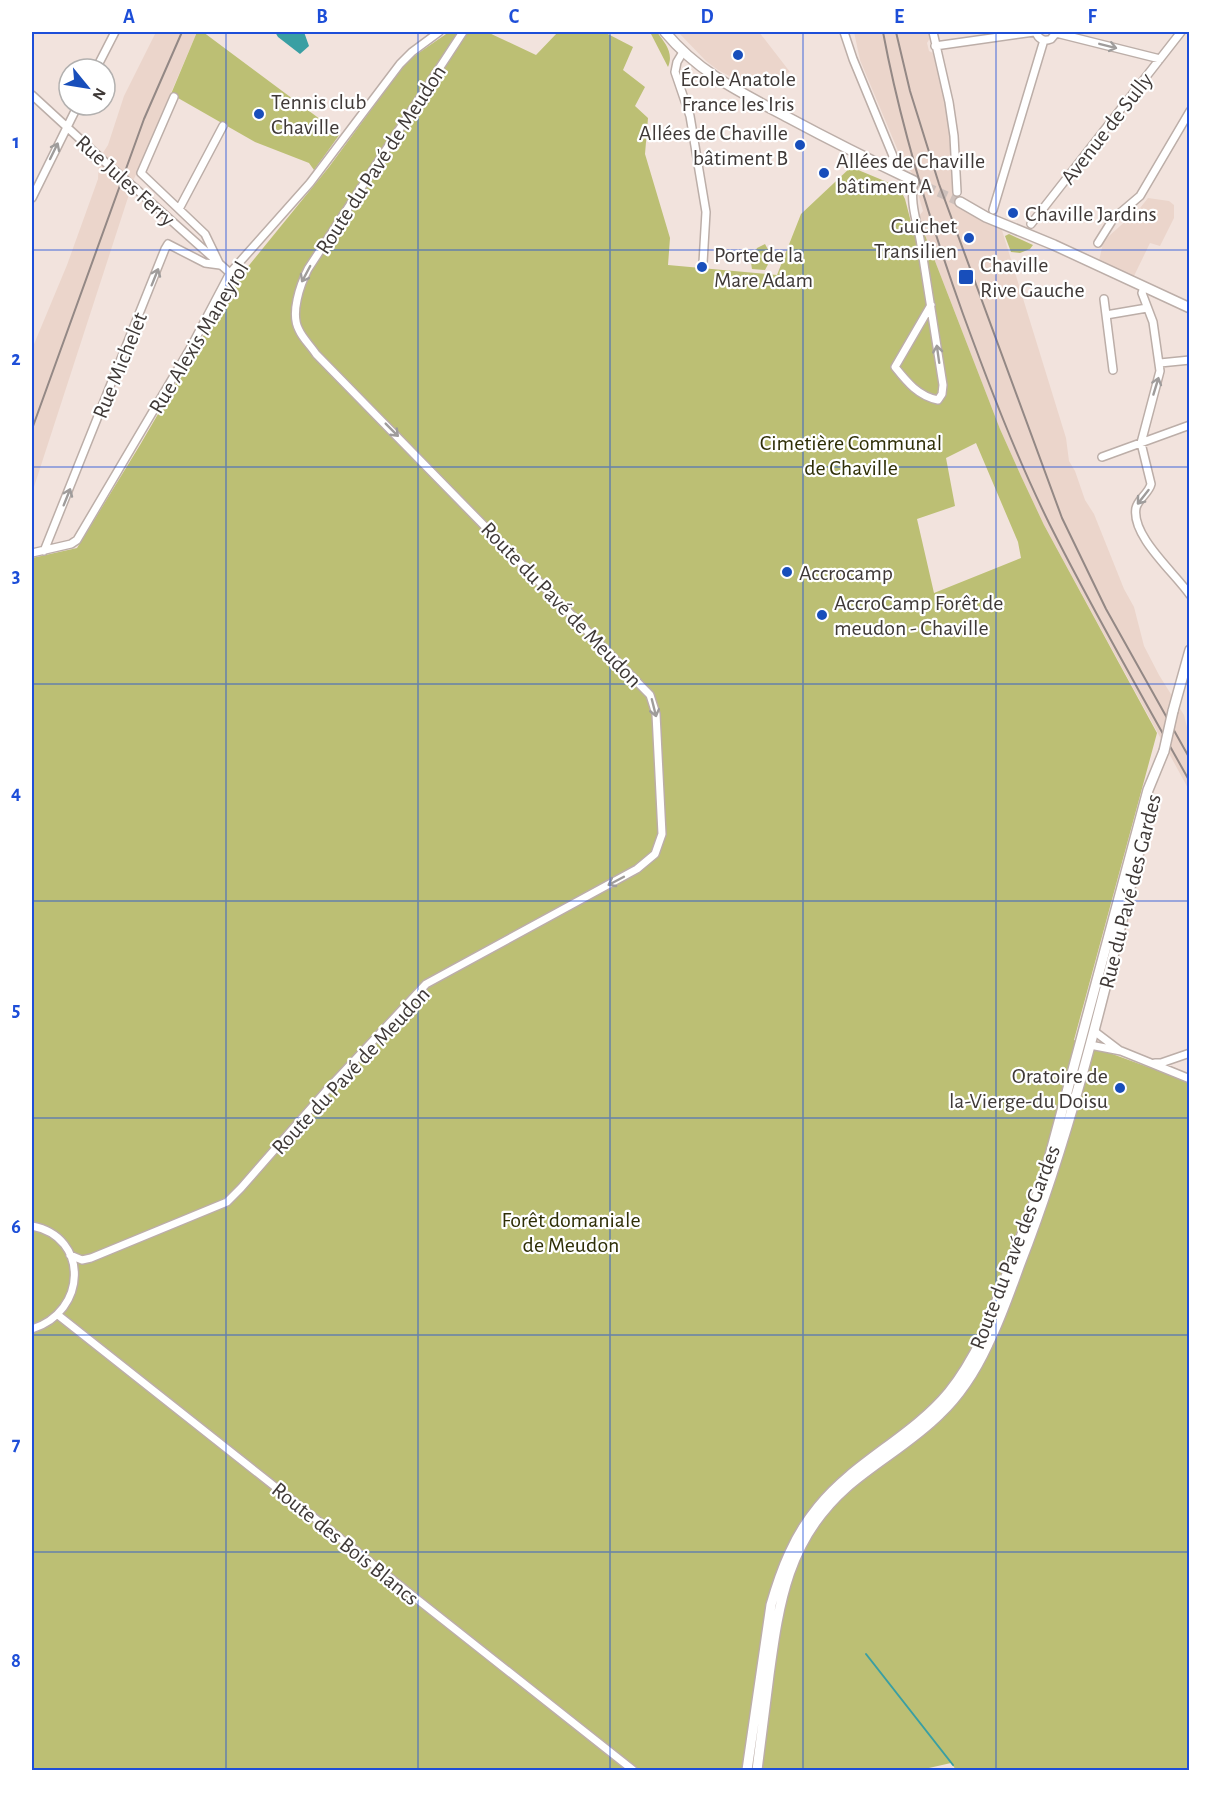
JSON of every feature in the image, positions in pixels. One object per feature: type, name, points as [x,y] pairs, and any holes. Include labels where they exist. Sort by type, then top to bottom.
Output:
[{"type":"main road","points":[[665,32],[706,72],[724,83],[914,181]]},
{"type":"main road","points":[[960,202],[1002,224],[1054,245],[1190,308]]},
{"type":"main road","name":"Rue du Pavé des Gardes","points":[[1090,1045],[1190,650]]},
{"type":"main road","name":"Rue du Pavé des Gardes","points":[[1081,1041],[1148,790],[1164,751]]},
{"type":"main road","points":[[1084,1028],[1094,1032]]},
{"type":"main road","points":[[1081,1041],[1090,1045]]},
{"type":"main road","name":"Route du Pavé des Gardes","points":[[747,1770],[768,1620],[778,1579],[788,1554],[807,1522],[834,1490],[935,1407],[949,1393],[971,1360],[983,1337],[1045,1174],[1081,1041]]},
{"type":"main road","name":"Route du Pavé des Gardes","points":[[757,1770],[776,1621],[783,1591],[800,1547],[823,1514],[845,1489],[939,1415],[956,1397],[973,1373],[990,1342],[1037,1221],[1090,1045]]},
{"type":"street","points":[[102,57],[115,32]]},
{"type":"street","name":"Rue Alexis Maneyrol","points":[[32,553],[71,544],[77,540],[186,355],[231,273],[310,183],[400,64],[417,47],[440,32]]},
{"type":"street","name":"Route du Pavé de Meudon","points":[[70,1255],[82,1260],[91,1258],[227,1202],[334,1082],[426,984],[637,869],[655,854],[663,834],[656,714],[650,695],[316,354],[297,328],[299,287],[308,269],[463,32]]},
{"type":"street","points":[[844,32],[893,156],[889,169]]},
{"type":"street","points":[[933,32],[949,102],[954,136],[957,192]]},
{"type":"street","points":[[935,46],[1035,32],[1044,40],[1051,39],[1056,33],[1160,59]]},
{"type":"street","name":"Avenue de Sully","points":[[1031,224],[1181,32]]},
{"type":"street","points":[[993,210],[1044,40]]},
{"type":"street","points":[[683,52],[677,62],[675,72],[690,116],[706,212],[703,263]]},
{"type":"street","name":"Rue Jules Ferry","points":[[32,95],[220,265]]},
{"type":"street","points":[[174,97],[141,173],[205,234],[220,265]]},
{"type":"street","points":[[1098,243],[1113,219],[1140,196],[1190,111]]},
{"type":"street","points":[[32,198],[72,117]]},
{"type":"street","points":[[179,209],[224,126]]},
{"type":"street","points":[[914,181],[912,200],[931,305],[943,385],[942,394],[938,400],[925,398],[895,367],[931,305]]},
{"type":"street","name":"Rue Michelet","points":[[44,551],[168,244],[205,263],[220,265],[231,273]]},
{"type":"street","points":[[1144,287],[1142,293],[1153,322],[1160,363],[1141,443],[1152,484],[1137,506],[1138,521],[1151,549],[1190,595]]},
{"type":"street","points":[[1104,299],[1113,370]]},
{"type":"street","points":[[1106,315],[1147,308]]},
{"type":"street","points":[[1160,363],[1190,360]]},
{"type":"street","points":[[1102,457],[1190,425]]},
{"type":"street","points":[[1094,1032],[1121,1051],[1190,1079]]},
{"type":"street","points":[[1090,1045],[1121,1051]]},
{"type":"street","points":[[1149,1063],[1161,1064],[1190,1053]]},
{"type":"street","points":[[32,1226],[43,1228],[56,1236],[70,1255],[74,1266],[73,1290],[68,1303],[49,1322],[32,1329]]},
{"type":"street","name":"Route des Bois Blancs","points":[[58,1315],[633,1770]]},
{"type":"shaded area","points":[[156,32],[197,32],[134,179],[32,493],[32,349],[67,265],[98,179],[99,159],[108,145],[124,96]]},
{"type":"shaded area","name":"École Anatole France les Iris","points":[[678,32],[759,32],[790,72],[750,87],[706,61]]},
{"type":"shaded area","points":[[854,32],[929,32],[930,38],[927,43],[929,51],[933,53],[951,136],[954,188],[959,208],[1001,227],[1066,438],[1069,461],[1085,500],[1094,514],[1124,589],[1134,607],[1144,646],[1184,715],[1189,735],[1189,790],[1044,525],[1000,429],[923,230],[919,216],[923,211],[912,173],[901,158],[860,60]]},
{"type":"shaded area","points":[[1148,198],[1169,201],[1174,205],[1174,218],[1160,246],[1150,243],[1134,276],[1099,261],[1103,243]]},
{"type":"green space","name":"Tennis club Chaville","points":[[197,32],[203,32],[340,134],[314,170],[309,163],[255,142],[171,94]]},
{"type":"green space","name":"Forêt domaniale de Meudon","points":[[449,32],[487,32],[536,55],[558,32],[604,32],[633,47],[623,70],[645,87],[635,106],[648,118],[645,154],[670,238],[668,265],[777,275],[801,214],[851,167],[899,187],[905,199],[913,230],[923,230],[1000,429],[1044,525],[1157,733],[1074,1040],[1189,1082],[1189,1770],[956,1770],[951,1763],[920,1770],[32,1770],[32,558],[77,548],[233,285],[329,167],[407,61]],"holes":[[[976,443],[1018,542],[1021,558],[934,593],[917,519],[955,506],[946,458]]]},
{"type":"green space","points":[[650,32],[657,32],[668,48],[670,62],[668,67]]},
{"type":"green space","points":[[1009,234],[1033,245],[1030,249],[1020,253],[1011,252],[1005,236]]},
{"type":"green space","points":[[765,244],[772,257],[765,270],[752,269],[751,263],[757,248]]},
{"type":"water","points":[[275,32],[304,32],[309,46],[300,54]]},
{"type":"waterway","points":[[866,1654],[953,1765]]},
{"type":"tunnel","points":[[914,181],[960,202]]},
{"type":"railway","points":[[32,429],[144,119],[182,32]]},
{"type":"railway","points":[[883,32],[898,104],[928,210],[963,314],[1003,420],[1037,498],[1066,556],[1190,782]]},
{"type":"railway","points":[[896,32],[910,91],[939,184],[1062,518],[1106,609],[1190,759]]},
{"type":"place","name":"École Anatole France les Iris","points":[[738,55]]},
{"type":"place","name":"Tennis club Chaville","points":[[259,114]]},
{"type":"place","name":"Allées de Chaville bâtiment B","points":[[800,145]]},
{"type":"place","name":"Allées de Chaville bâtiment A","points":[[824,173]]},
{"type":"place","name":"Chaville Jardins","points":[[1013,213]]},
{"type":"place","name":"Guichet Transilien","points":[[969,238]]},
{"type":"place","name":"Porte de la Mare Adam","points":[[702,267]]},
{"type":"place","name":"Chaville Rive Gauche","points":[[966,277]]},
{"type":"place","name":"Accrocamp","points":[[787,572]]},
{"type":"place","name":"AccroCamp Forêt de meudon - Chaville","points":[[822,615]]},
{"type":"place","name":"Oratoire de la-Vierge-du Doisu","points":[[1120,1088]]},
{"type":"park label","name":"Cimetière Communal de Chaville","points":[[851,455]]}]
